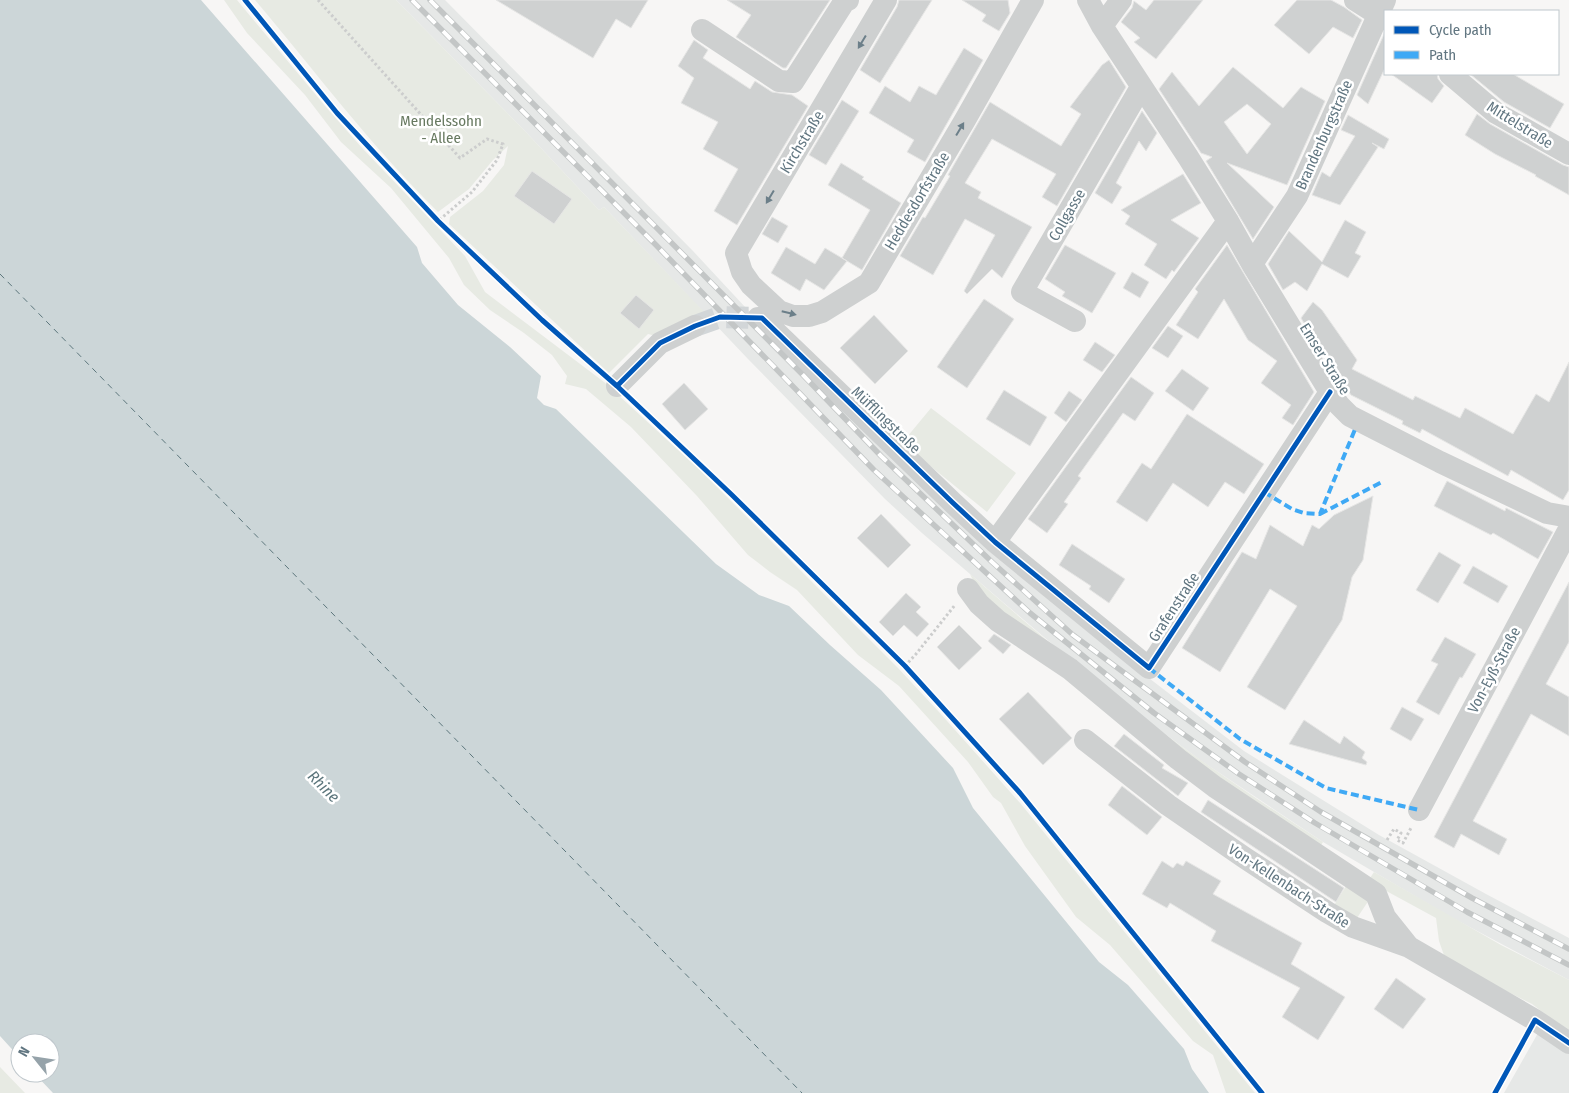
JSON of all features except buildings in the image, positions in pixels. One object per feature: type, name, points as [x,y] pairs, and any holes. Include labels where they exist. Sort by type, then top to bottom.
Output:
[{"type":"street","points":[[702,30],[779,81],[794,82],[844,2],[848,0]]},
{"type":"street","name":"Heddesdorfstraße","points":[[751,285],[779,311],[793,316],[809,316],[822,312],[869,283],[1033,0]]},
{"type":"street","name":"Emser Straße","points":[[1088,0],[1102,26],[1141,87],[1188,156],[1339,405],[1350,416],[1440,462],[1547,513],[1569,517]]},
{"type":"street","points":[[1102,26],[1121,0]]},
{"type":"street","points":[[1355,0],[1383,11]]},
{"type":"street","name":"Kirchstraße","points":[[751,285],[742,272],[736,253],[876,4]]},
{"type":"street","name":"Brandenburgstraße","points":[[1252,264],[1297,196],[1383,11]]},
{"type":"street","name":"Mittelstraße","points":[[1451,75],[1496,113],[1569,154]]},
{"type":"street","name":"Collgasse","points":[[1075,321],[1022,292],[1141,87]]},
{"type":"street","points":[[995,542],[1228,221]]},
{"type":"street","name":"Müfflingstraße","points":[[758,318],[762,318],[774,329],[995,542]]},
{"type":"street","points":[[617,386],[660,343],[695,326]]},
{"type":"street","name":"Grafenstraße","points":[[995,542],[1149,668],[1330,392]]},
{"type":"street","name":"Von-Eyß-Straße","points":[[1415,819],[1569,529]]},
{"type":"street","points":[[968,589],[979,604],[998,621],[1070,669],[1126,717],[1193,770],[1376,894],[1385,917],[1408,947]]},
{"type":"street","name":"Von-Kellenbach-Straße","points":[[1085,740],[1168,805],[1327,912],[1353,927],[1408,947],[1535,1020],[1569,1043]]},
{"type":"path","points":[[318,0],[460,158],[487,140],[504,144],[497,160],[472,192],[438,221]]},
{"type":"path","points":[[905,666],[968,589]]},
{"type":"path","points":[[1387,840],[1394,829],[1401,833],[1397,840],[1403,843],[1415,819]]},
{"type":"shaded area","points":[[396,0],[445,0],[693,251],[746,308],[843,402],[1098,639],[1244,751],[1379,835],[1569,938],[1569,980],[1449,916],[1323,842],[1203,762],[1146,720],[1058,649],[885,499],[748,359],[604,207],[599,210],[524,130]]},
{"type":"shaded area","points":[[1538,1033],[1569,1052],[1569,1093],[1504,1093]]},
{"type":"green space","points":[[224,0],[237,0],[363,149],[465,256],[485,292],[604,382],[702,472],[898,668],[1021,804],[1255,1093],[1226,1093],[1213,1055],[1193,1041],[1110,945],[1076,917],[1025,846],[1001,803],[993,797],[968,762],[899,686],[858,655],[797,590],[748,555],[697,496],[631,427],[586,389],[565,384],[567,376],[552,355],[490,310],[464,285],[449,258],[391,188],[341,142],[305,95],[247,33]]},
{"type":"green space","name":"Mendelssohn - Allee","points":[[255,0],[396,0],[524,130],[599,210],[604,207],[708,316],[691,318],[656,336],[648,334],[609,373],[449,224],[450,217],[483,191],[504,165],[508,146],[493,160],[469,189],[438,212],[366,135]]},
{"type":"green space","points":[[931,408],[1016,473],[987,512],[902,443]]},
{"type":"green space","points":[[970,574],[1056,648],[1145,719],[1255,798],[1323,842],[1317,852],[983,601]]},
{"type":"green space","points":[[1374,872],[1501,945],[1569,980],[1569,1032],[1532,1004],[1446,961],[1439,941],[1436,918],[1368,881]]},
{"type":"green space","points":[[1348,883],[1369,900],[1357,918],[1333,907]]},
{"type":"green space","points":[[0,1067],[10,1077],[10,1083],[15,1083],[25,1093],[0,1093]]},
{"type":"water","name":"Rhine","points":[[0,0],[201,0],[417,247],[422,263],[458,305],[510,347],[541,376],[537,398],[544,405],[556,409],[716,564],[759,595],[789,606],[881,690],[953,768],[973,808],[1099,962],[1128,985],[1184,1049],[1192,1069],[1209,1093],[53,1093],[44,1083],[60,1083],[60,1033],[10,1033],[10,1047],[0,1036]]},
{"type":"ferry route","points":[[0,274],[802,1093]]},
{"type":"tunnel","points":[[695,326],[720,317],[758,318]]},
{"type":"railway","points":[[412,0],[656,245],[874,470],[1030,613],[1154,713],[1239,774],[1315,823],[1467,912],[1569,965]]},
{"type":"railway","points":[[430,0],[803,375],[881,456],[992,562],[1073,635],[1245,762],[1321,812],[1472,898],[1569,949]]},
{"type":"marked path","points":[[1264,492],[1292,509],[1304,513],[1320,514],[1356,427]]},
{"type":"marked path","points":[[1320,514],[1382,482]]},
{"type":"marked path","points":[[1149,668],[1240,739],[1326,788],[1419,810]]},
{"type":"cycle path","points":[[245,0],[337,113],[438,221],[542,320],[617,386],[732,495],[905,666],[1020,793],[1262,1093]]},
{"type":"cycle path","points":[[617,386],[660,343],[695,326],[720,317],[762,318],[995,542],[1149,668],[1330,392]]},
{"type":"cycle path","points":[[1495,1093],[1535,1020],[1569,1043]]}]
